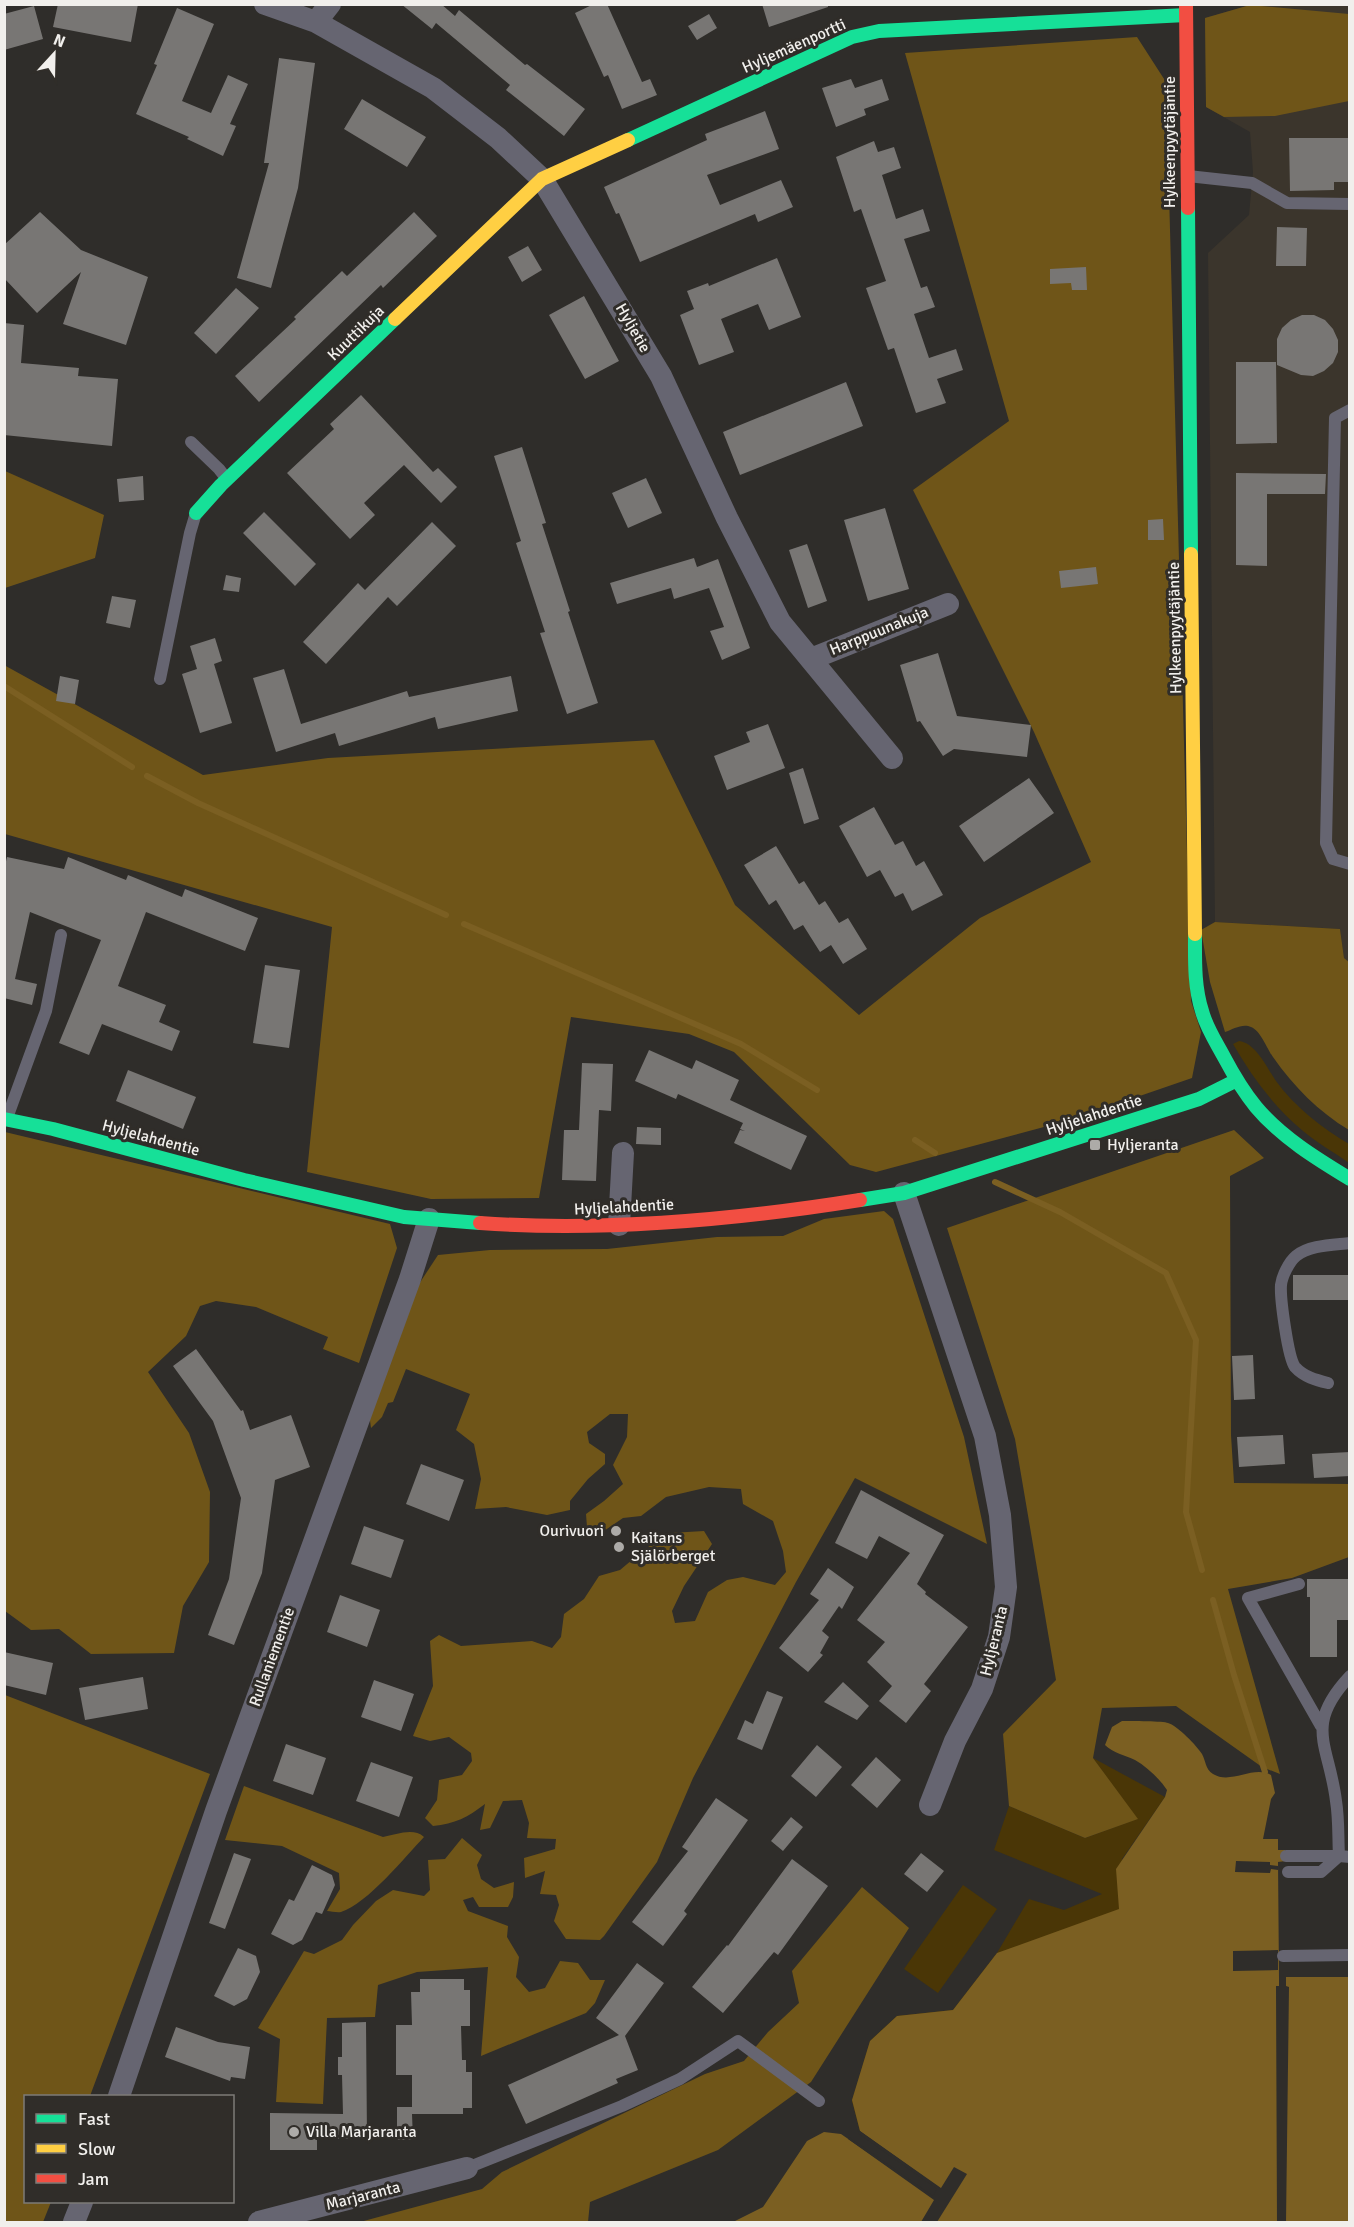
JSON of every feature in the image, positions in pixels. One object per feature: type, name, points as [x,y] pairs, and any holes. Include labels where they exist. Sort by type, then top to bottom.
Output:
[{"type":"street","name":"Hyljetie","points":[[265,4],[323,13],[433,88],[498,138],[542,179],[661,376],[727,518],[780,622],[892,758]]},
{"type":"street","name":"Hylkeenpyytäjäntie","points":[[1186,10],[1195,975],[1202,1012],[1237,1080],[1257,1108],[1285,1135],[1320,1161],[1350,1179]]},
{"type":"street","name":"Hyljemäenportti","points":[[542,179],[852,37],[879,31],[1186,10]]},
{"type":"street","name":"Kuuttikuja","points":[[196,513],[227,479],[542,179]]},
{"type":"street","name":"Harppuunakuja","points":[[811,659],[948,604]]},
{"type":"street","name":"Hyljelahdentie","points":[[6,1119],[53,1129],[274,1187],[404,1216],[553,1226],[619,1225],[778,1213],[904,1193],[1199,1099],[1237,1080]]},
{"type":"street","points":[[619,1225],[623,1153]]},
{"type":"street","name":"Hyljeranta","points":[[904,1193],[985,1436],[1000,1515],[1006,1587],[999,1637],[982,1689],[955,1740],[930,1805]]},
{"type":"street","name":"Rullaniementie","points":[[119,2095],[216,1811],[410,1279],[429,1219]]},
{"type":"street","name":"Marjaranta","points":[[260,2223],[467,2168]]},
{"type":"street","points":[[74,2223],[82,2203]]},
{"type":"lane","points":[[1187,176],[1252,183],[1287,203],[1350,204]]},
{"type":"lane","points":[[1350,410],[1335,418],[1326,843],[1333,859],[1350,864]]},
{"type":"lane","points":[[191,442],[227,479]]},
{"type":"lane","points":[[160,679],[196,513]]},
{"type":"lane","points":[[6,1119],[46,1011],[61,935]]},
{"type":"lane","points":[[1328,1383],[1310,1378],[1294,1366],[1288,1348],[1281,1285],[1287,1268],[1296,1256],[1315,1248],[1350,1243]]},
{"type":"lane","points":[[1299,1584],[1248,1598],[1321,1726]]},
{"type":"lane","points":[[1344,1856],[1321,1726],[1326,1709],[1337,1689],[1350,1676]]},
{"type":"lane","points":[[1286,1856],[1344,1856]]},
{"type":"lane","points":[[1288,1872],[1321,1872],[1344,1856]]},
{"type":"lane","points":[[1283,1956],[1350,1955]]},
{"type":"lane","points":[[467,2168],[622,2106],[680,2079],[738,2041],[819,2101]]},
{"type":"shaded area","points":[[1250,5],[1349,5],[1349,963],[1344,958],[1340,929],[1215,922],[1208,253],[1249,215],[1253,172],[1250,132],[1206,107],[1205,18]]},
{"type":"shaded area","points":[[1250,5],[1349,14],[1349,101],[1275,116],[1224,117],[1206,107],[1205,18]]},
{"type":"shaded area","points":[[1137,37],[1166,82],[1191,1001],[1201,1032],[1192,1078],[1070,1120],[876,1172],[850,1165],[734,1052],[689,1034],[571,1017],[539,1198],[431,1199],[307,1172],[332,927],[5,834],[4,665],[203,775],[328,758],[654,740],[735,905],[859,1015],[980,918],[1091,862],[1034,732],[913,490],[1009,421],[905,53]]},
{"type":"shaded area","points":[[5,471],[104,515],[95,558],[5,588]]},
{"type":"shaded area","points":[[1215,922],[1340,929],[1344,958],[1350,963],[1349,1130],[1317,1107],[1298,1088],[1281,1068],[1255,1029],[1245,1026],[1225,1032],[1210,982],[1201,930]]},
{"type":"shaded area","points":[[1239,1041],[1256,1051],[1276,1081],[1300,1108],[1349,1144],[1349,1163],[1308,1135],[1273,1102],[1233,1044]]},
{"type":"shaded area","points":[[1234,1130],[1264,1158],[1230,1176],[1231,1435],[1234,1483],[1349,1484],[1349,1557],[1292,1578],[1228,1589],[1280,1774],[1262,1767],[1176,1706],[1102,1708],[1093,1758],[1138,1819],[1085,1838],[1009,1806],[1003,1734],[1056,1680],[1015,1439],[947,1228]]},
{"type":"shaded area","points":[[5,1132],[390,1224],[397,1248],[359,1363],[323,1349],[328,1337],[256,1307],[216,1301],[200,1306],[186,1336],[148,1372],[189,1433],[210,1492],[209,1562],[183,1606],[174,1653],[91,1654],[59,1629],[31,1630],[5,1611]]},
{"type":"shaded area","points":[[884,1211],[893,1219],[964,1437],[987,1544],[855,1478],[796,1582],[693,1778],[657,1862],[600,1940],[566,1939],[554,1921],[559,1905],[556,1895],[540,1894],[545,1871],[525,1878],[524,1858],[555,1849],[556,1839],[527,1838],[529,1823],[522,1800],[503,1801],[490,1828],[480,1830],[485,1804],[467,1816],[448,1824],[433,1826],[425,1818],[437,1800],[439,1780],[462,1775],[472,1761],[471,1753],[449,1737],[430,1741],[413,1736],[433,1686],[430,1641],[439,1635],[461,1646],[532,1641],[552,1648],[561,1637],[564,1614],[584,1599],[599,1576],[620,1570],[645,1549],[670,1533],[704,1531],[712,1544],[684,1586],[672,1611],[675,1623],[695,1621],[708,1592],[727,1580],[743,1577],[775,1585],[786,1572],[783,1551],[773,1521],[743,1504],[741,1489],[709,1487],[666,1497],[641,1516],[623,1518],[598,1535],[587,1527],[586,1514],[623,1484],[613,1465],[627,1437],[628,1414],[610,1414],[587,1432],[589,1443],[605,1454],[605,1464],[588,1479],[570,1501],[570,1510],[547,1515],[506,1507],[475,1509],[481,1479],[474,1444],[456,1430],[470,1394],[406,1369],[393,1402],[388,1403],[382,1417],[371,1428],[369,1413],[417,1287],[438,1255],[490,1250],[607,1249],[717,1237],[783,1236],[824,1219]]},
{"type":"shaded area","points":[[5,1695],[210,1774],[90,2095],[24,2095],[24,2203],[51,2203],[43,2222],[5,2222]]},
{"type":"shaded area","points":[[1122,1721],[1160,1722],[1172,1725],[1200,1750],[1210,1772],[1220,1777],[1235,1777],[1257,1772],[1271,1775],[1275,1793],[1271,1799],[1263,1839],[1278,1839],[1278,1850],[1285,1850],[1286,1861],[1278,1862],[1279,1977],[1349,1977],[1349,2222],[733,2222],[763,2207],[807,2141],[824,2132],[841,2134],[935,2199],[941,2189],[860,2131],[852,2100],[870,2041],[897,2016],[953,2010],[997,1953],[1119,1909],[1116,1869],[1165,1797],[1167,1790],[1144,1766],[1105,1745],[1112,1727]]},
{"type":"shaded area","points":[[1093,1758],[1165,1797],[1122,1859],[1149,1908],[860,2131],[852,2101],[870,2041],[897,2016],[953,2010],[997,1953],[1029,1899],[1064,1910],[1102,1894],[994,1850],[1009,1806],[1085,1838],[1137,1819]]},
{"type":"shaded area","points":[[244,1786],[383,1837],[415,1832],[424,1837],[386,1879],[362,1900],[341,1912],[327,1911],[340,1889],[339,1873],[282,1846],[225,1840]]},
{"type":"shaded area","points":[[462,1838],[482,1855],[477,1865],[481,1879],[494,1888],[514,1882],[513,1897],[508,1907],[479,1907],[473,1897],[463,1900],[468,1911],[508,1926],[507,1937],[519,1957],[516,1977],[529,1992],[545,1988],[560,1961],[578,1963],[590,1980],[605,1980],[595,2003],[586,2013],[481,2056],[488,1967],[417,1972],[378,1985],[375,2017],[327,2018],[323,2104],[276,2102],[280,2039],[258,2028],[304,1951],[314,1954],[342,1940],[376,1901],[393,1890],[424,1896],[430,1890],[428,1860],[445,1859]]},
{"type":"shaded area","points":[[963,1885],[997,1909],[938,1993],[904,1969]]},
{"type":"shaded area","points":[[862,1887],[909,1928],[811,2082],[718,2150],[590,2202],[588,2222],[360,2222],[482,2189],[502,2172],[705,2074],[744,2061],[768,2032],[799,2003],[792,1971]]},
{"type":"pier","points":[[1236,1861],[1270,1862],[1270,1865],[1278,1866],[1278,1870],[1271,1869],[1270,1873],[1235,1872]]},
{"type":"pier","points":[[1278,1950],[1278,1970],[1233,1971],[1233,1951]]},
{"type":"pier","points":[[1279,1975],[1286,1975],[1286,1986],[1289,1987],[1286,2222],[1277,2222],[1276,1986],[1279,1986]]},
{"type":"pier","points":[[857,2129],[941,2188],[954,2167],[967,2174],[937,2222],[921,2222],[934,2200],[848,2139],[849,2137],[933,2196],[937,2189],[859,2134]]},
{"type":"building","points":[[58,4],[138,4],[131,42],[53,27]]},
{"type":"building","points":[[401,4],[441,4],[455,16],[459,10],[525,65],[527,64],[585,109],[564,136],[506,90],[510,85],[436,23],[432,29]]},
{"type":"building","points":[[594,4],[607,4],[642,82],[650,79],[657,95],[622,109],[608,75],[604,77],[575,13]]},
{"type":"building","points":[[762,4],[828,4],[828,7],[769,27]]},
{"type":"building","points":[[34,6],[43,39],[4,50],[4,14]]},
{"type":"building","points":[[177,8],[214,24],[182,101],[211,113],[228,75],[248,84],[230,124],[236,126],[223,156],[187,139],[189,137],[136,114],[157,65],[154,64]]},
{"type":"building","points":[[709,14],[717,28],[697,40],[688,26]]},
{"type":"building","points":[[279,58],[315,63],[298,188],[271,288],[237,278],[269,163],[264,163]]},
{"type":"building","points":[[851,79],[855,88],[882,79],[889,100],[864,109],[866,115],[836,127],[822,88]]},
{"type":"building","points":[[362,99],[426,137],[407,167],[344,129]]},
{"type":"building","points":[[765,111],[779,149],[707,175],[720,205],[781,180],[793,207],[758,222],[755,214],[640,262],[619,213],[616,214],[604,187],[707,140],[705,134]]},
{"type":"building","points":[[1289,138],[1350,138],[1350,182],[1334,182],[1334,190],[1290,191]]},
{"type":"building","points":[[874,141],[878,152],[894,147],[901,168],[882,175],[896,219],[923,209],[930,231],[904,239],[921,288],[927,286],[935,307],[914,314],[929,358],[956,349],[963,370],[937,379],[946,403],[916,413],[894,348],[888,350],[866,288],[886,281],[861,209],[854,212],[836,157]]},
{"type":"building","points":[[40,212],[81,250],[148,277],[126,345],[63,324],[81,272],[37,313],[4,278],[4,245]]},
{"type":"building","points":[[414,212],[437,236],[383,288],[381,285],[259,402],[235,376],[296,319],[294,317],[342,271],[347,276]]},
{"type":"building","points":[[1277,227],[1307,228],[1306,266],[1276,266]]},
{"type":"building","points":[[528,246],[542,270],[522,282],[508,257]]},
{"type":"building","points":[[777,258],[801,317],[769,330],[758,304],[721,319],[734,352],[699,365],[680,315],[694,309],[687,291],[708,283],[709,286]]},
{"type":"building","points":[[1086,267],[1087,290],[1072,290],[1071,283],[1050,284],[1050,269]]},
{"type":"building","points":[[236,288],[259,308],[216,354],[194,333]]},
{"type":"building","points":[[584,296],[619,361],[585,379],[549,315]]},
{"type":"building","points":[[1302,315],[1314,315],[1325,320],[1333,329],[1338,340],[1338,352],[1333,363],[1324,371],[1313,376],[1301,375],[1277,365],[1277,339],[1282,328],[1291,320]]},
{"type":"building","points":[[4,323],[24,325],[21,363],[79,368],[78,376],[118,379],[112,446],[4,435]]},
{"type":"building","points":[[1236,362],[1276,362],[1277,443],[1236,444]]},
{"type":"building","points":[[846,382],[863,426],[740,475],[723,432]]},
{"type":"building","points":[[361,395],[433,472],[438,468],[457,487],[441,503],[404,465],[364,503],[375,515],[350,539],[287,473],[334,429],[330,424]]},
{"type":"building","points":[[522,447],[546,523],[542,524],[570,611],[568,612],[598,703],[567,714],[540,633],[545,632],[516,543],[521,541],[494,456]]},
{"type":"building","points":[[1236,473],[1326,474],[1325,494],[1267,494],[1267,566],[1236,565]]},
{"type":"building","points":[[143,476],[144,500],[119,502],[117,479]]},
{"type":"building","points":[[646,478],[662,513],[628,528],[612,493]]},
{"type":"building","points":[[885,508],[909,589],[868,601],[844,520]]},
{"type":"building","points":[[264,512],[316,564],[295,586],[243,533]]},
{"type":"building","points":[[1163,519],[1164,540],[1148,540],[1148,520]]},
{"type":"building","points":[[432,522],[456,546],[397,606],[388,597],[326,664],[303,642],[358,583],[365,590]]},
{"type":"building","points":[[807,544],[827,601],[808,608],[789,550]]},
{"type":"building","points":[[694,558],[697,567],[718,559],[750,648],[722,660],[710,631],[724,627],[709,588],[674,599],[671,588],[617,604],[610,583]]},
{"type":"building","points":[[1096,567],[1098,584],[1061,588],[1059,571]]},
{"type":"building","points":[[226,575],[241,578],[239,592],[223,590]]},
{"type":"building","points":[[112,596],[136,600],[130,628],[106,623]]},
{"type":"building","points":[[215,638],[222,661],[214,664],[232,723],[200,733],[182,674],[197,669],[190,646]]},
{"type":"building","points":[[938,653],[957,716],[1031,725],[1027,757],[954,749],[943,756],[920,721],[917,722],[900,665]]},
{"type":"building","points":[[284,669],[301,724],[407,691],[409,697],[511,676],[518,711],[438,729],[435,717],[339,746],[335,733],[276,752],[253,678]]},
{"type":"building","points":[[60,676],[79,680],[75,704],[56,701]]},
{"type":"building","points":[[768,724],[785,768],[727,790],[714,756],[750,742],[746,732]]},
{"type":"building","points":[[803,768],[819,819],[804,824],[789,773]]},
{"type":"building","points":[[1029,778],[1054,813],[984,862],[959,826]]},
{"type":"building","points":[[874,807],[895,845],[903,841],[916,866],[924,861],[943,895],[912,911],[903,893],[895,897],[880,870],[867,877],[839,826]]},
{"type":"building","points":[[776,846],[799,884],[804,881],[819,905],[825,901],[839,923],[848,918],[867,949],[843,964],[831,945],[820,952],[803,925],[794,930],[776,900],[769,905],[744,865]]},
{"type":"building","points":[[7,857],[64,869],[68,857],[126,880],[128,875],[182,897],[185,889],[258,918],[245,951],[146,912],[118,986],[166,1005],[159,1022],[180,1031],[172,1051],[102,1024],[89,1055],[59,1043],[101,940],[30,912],[15,979],[37,984],[32,1005],[4,998],[4,870]]},
{"type":"building","points":[[265,965],[300,970],[289,1048],[253,1043]]},
{"type":"building","points":[[649,1050],[692,1069],[696,1060],[739,1080],[730,1100],[807,1136],[791,1170],[734,1143],[740,1130],[745,1131],[740,1129],[743,1123],[678,1094],[676,1099],[635,1081]]},
{"type":"building","points":[[582,1063],[613,1064],[611,1111],[599,1110],[596,1181],[562,1180],[564,1130],[579,1130]]},
{"type":"building","points":[[128,1070],[196,1097],[183,1129],[116,1101]]},
{"type":"building","points":[[637,1127],[661,1128],[661,1145],[636,1144]]},
{"type":"building","points":[[1293,1275],[1350,1275],[1350,1300],[1293,1300]]},
{"type":"building","points":[[196,1349],[241,1411],[243,1410],[250,1430],[291,1415],[310,1467],[275,1480],[262,1573],[234,1645],[208,1635],[229,1579],[241,1498],[213,1421],[173,1366]]},
{"type":"building","points":[[1253,1355],[1255,1399],[1234,1400],[1232,1356]]},
{"type":"building","points":[[1283,1435],[1285,1464],[1239,1467],[1237,1437]]},
{"type":"building","points":[[1350,1452],[1350,1476],[1314,1478],[1312,1454]]},
{"type":"building","points":[[421,1464],[464,1480],[449,1521],[406,1504]]},
{"type":"building","points":[[861,1490],[944,1535],[917,1584],[926,1592],[925,1594],[968,1627],[924,1684],[931,1691],[906,1723],[879,1701],[892,1686],[867,1662],[885,1642],[857,1620],[910,1553],[879,1536],[867,1559],[835,1543]]},
{"type":"building","points":[[364,1526],[404,1540],[391,1578],[351,1564]]},
{"type":"building","points":[[828,1568],[854,1587],[842,1609],[839,1606],[822,1631],[829,1637],[820,1653],[823,1655],[808,1672],[779,1648],[819,1600],[810,1594]]},
{"type":"building","points":[[1307,1579],[1350,1579],[1350,1620],[1337,1620],[1337,1657],[1310,1657],[1310,1597],[1307,1597]]},
{"type":"building","points":[[340,1595],[380,1610],[367,1647],[327,1632]]},
{"type":"building","points":[[4,1652],[53,1663],[46,1695],[4,1685]]},
{"type":"building","points":[[143,1677],[148,1709],[85,1720],[79,1688]]},
{"type":"building","points":[[374,1680],[414,1694],[401,1731],[361,1717]]},
{"type":"building","points":[[843,1682],[869,1706],[857,1720],[824,1702]]},
{"type":"building","points":[[767,1691],[783,1697],[762,1750],[737,1739],[745,1720],[753,1724]]},
{"type":"building","points":[[286,1744],[326,1758],[313,1795],[273,1781]]},
{"type":"building","points":[[817,1745],[842,1767],[816,1797],[791,1776]]},
{"type":"building","points":[[876,1757],[901,1780],[877,1808],[851,1785]]},
{"type":"building","points":[[371,1762],[413,1777],[399,1817],[356,1801]]},
{"type":"building","points":[[716,1798],[748,1820],[684,1911],[687,1914],[663,1946],[632,1922],[688,1851],[682,1847]]},
{"type":"building","points":[[791,1817],[803,1827],[783,1851],[771,1841]]},
{"type":"building","points":[[234,1853],[251,1859],[225,1929],[209,1923]]},
{"type":"building","points":[[921,1853],[944,1871],[927,1892],[904,1874]]},
{"type":"building","points":[[792,1859],[828,1886],[778,1955],[774,1952],[723,2013],[692,1987],[728,1946]]},
{"type":"building","points":[[312,1865],[332,1875],[335,1885],[322,1914],[316,1912],[302,1940],[293,1945],[271,1934],[289,1899],[294,1901]]},
{"type":"building","points":[[238,1948],[256,1956],[260,1972],[247,1999],[234,2006],[214,1996]]},
{"type":"building","points":[[637,1963],[664,1983],[625,2036],[638,2070],[616,2079],[618,2083],[526,2124],[508,2085],[619,2035],[596,2018]]},
{"type":"building","points":[[420,1979],[464,1979],[464,1990],[470,1990],[470,2026],[461,2026],[462,2060],[466,2060],[466,2072],[472,2072],[472,2108],[463,2108],[463,2114],[412,2114],[413,2140],[397,2140],[397,2107],[412,2107],[412,2075],[396,2075],[396,2025],[412,2025],[411,1992],[420,1992]]},
{"type":"building","points":[[366,2022],[367,2138],[317,2139],[317,2150],[270,2150],[270,2113],[343,2114],[342,2075],[338,2075],[338,2057],[342,2057],[342,2023]]},
{"type":"building","points":[[176,2027],[218,2042],[250,2047],[245,2079],[231,2077],[230,2081],[165,2057]]},
{"type":"waterway","points":[[4,686],[132,767]]},
{"type":"waterway","points":[[147,776],[198,803],[446,915]]},
{"type":"waterway","points":[[464,924],[741,1044],[817,1090]]},
{"type":"waterway","points":[[915,1140],[935,1153]]},
{"type":"waterway","points":[[995,1182],[1060,1212],[1166,1273],[1196,1340],[1186,1512],[1202,1570]]},
{"type":"waterway","points":[[1213,1600],[1265,1772]]},
{"type":"traffic: fast","points":[[628,140],[852,37],[879,31],[1186,15]]},
{"type":"traffic: fast","points":[[1188,208],[1191,554]]},
{"type":"traffic: fast","points":[[196,513],[221,485],[395,319]]},
{"type":"traffic: fast","points":[[1195,934],[1196,983],[1199,1002],[1206,1023],[1238,1082],[1256,1107],[1288,1138],[1350,1179]]},
{"type":"traffic: fast","points":[[860,1200],[904,1193],[1199,1099],[1237,1080]]},
{"type":"traffic: fast","points":[[4,1119],[53,1129],[244,1180],[404,1217],[480,1223]]},
{"type":"traffic: slow","points":[[395,319],[542,179],[628,140]]},
{"type":"traffic: slow","points":[[1191,554],[1195,934]]},
{"type":"traffic: jam","points":[[1186,4],[1188,208]]},
{"type":"traffic: jam","points":[[480,1223],[623,1225],[766,1213],[860,1200]]},
{"type":"place","name":"Hyljeranta","points":[[1095,1145]]},
{"type":"place","name":"Ourivuori","points":[[616,1531]]},
{"type":"place","name":"Kaitans Själörberget","points":[[619,1547]]},
{"type":"place","name":"Villa Marjaranta","points":[[294,2132]]}]
